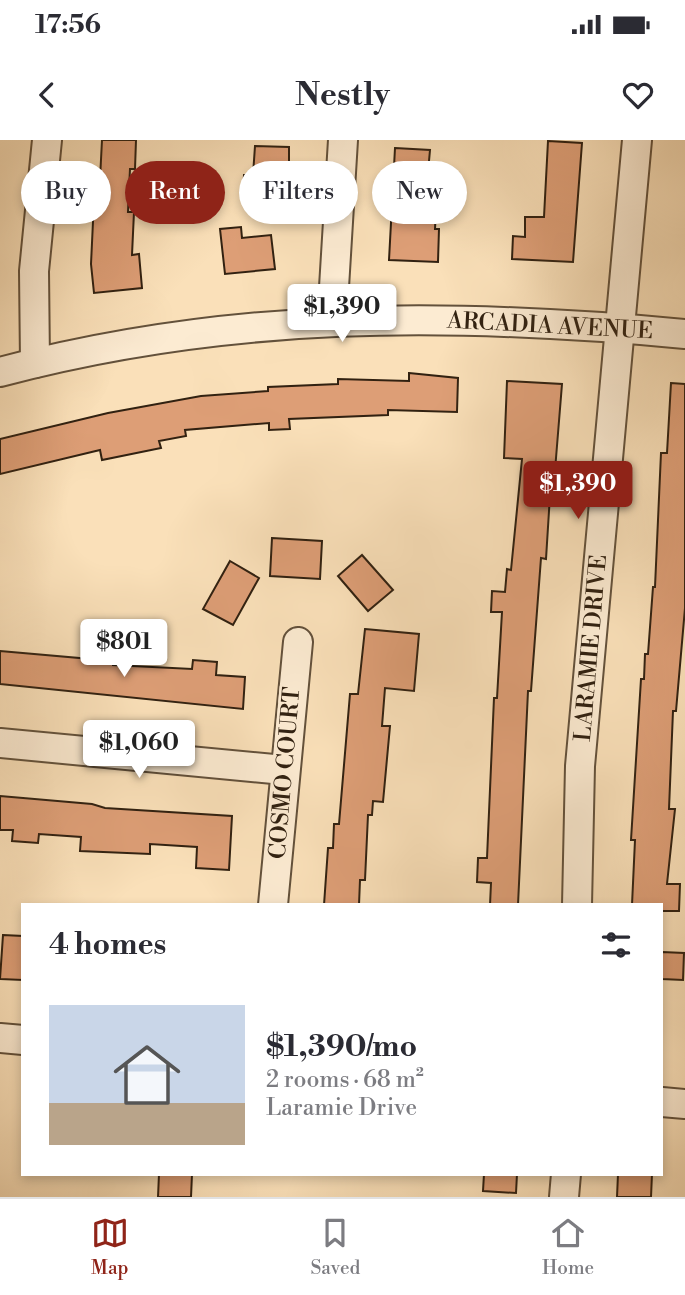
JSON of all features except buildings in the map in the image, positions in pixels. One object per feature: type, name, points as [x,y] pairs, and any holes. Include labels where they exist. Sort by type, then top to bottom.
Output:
[{"type":"street","points":[[35,363],[34,271],[47,140]]},
{"type":"street","points":[[331,320],[343,140]]},
{"type":"street","name":"LARAMIE DRIVE","points":[[578,903],[580,766],[638,140]]},
{"type":"street","name":"ARCADIA AVENUE","points":[[0,372],[167,337],[331,320],[472,319],[685,334]]},
{"type":"street","name":"COSMO COURT","points":[[273,903],[298,642]]},
{"type":"street","points":[[0,743],[284,770]]},
{"type":"street","points":[[0,1038],[21,1040]]},
{"type":"street","points":[[663,1102],[685,1104]]},
{"type":"street","points":[[564,1197],[566,1176]]}]
